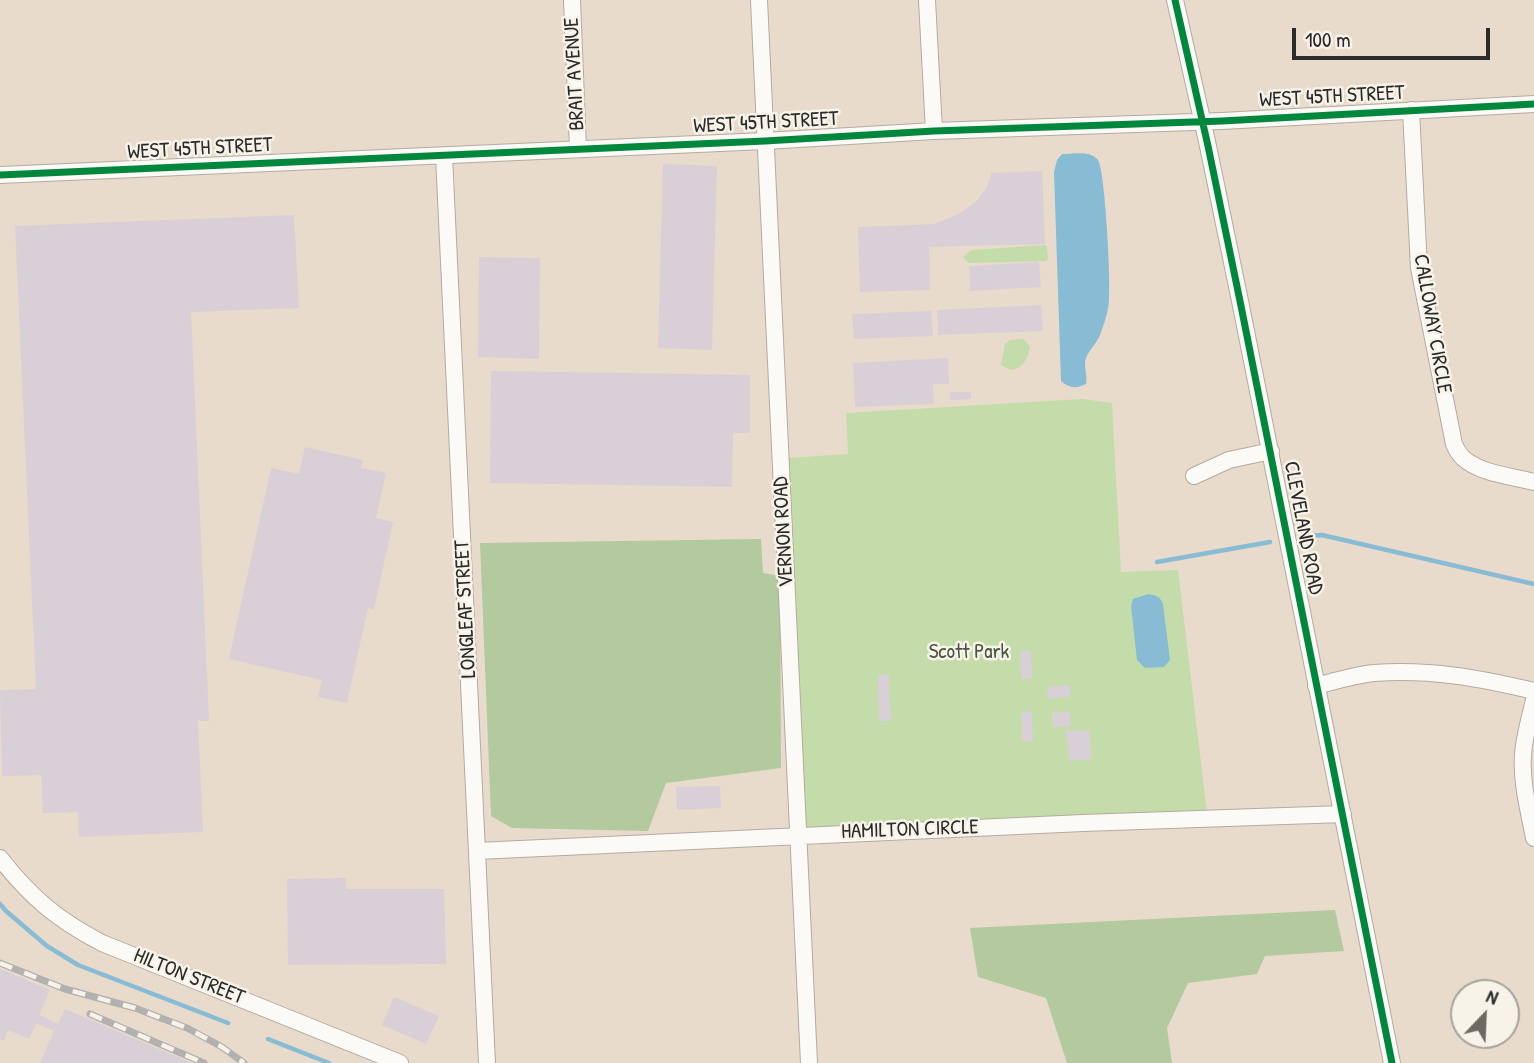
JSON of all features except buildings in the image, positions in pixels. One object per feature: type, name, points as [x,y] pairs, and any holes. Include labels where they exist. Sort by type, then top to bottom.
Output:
[{"type":"street","name":"BRAIT AVENUE","points":[[572,0],[578,149]]},
{"type":"street","name":"VERNON ROAD","points":[[759,0],[810,1063]]},
{"type":"street","points":[[927,0],[934,131]]},
{"type":"street","name":"CLEVELAND ROAD","points":[[1175,0],[1271,451],[1392,1063]]},
{"type":"street","name":"WEST 45TH STREET","points":[[0,175],[1534,104]]},
{"type":"street","name":"CALLOWAY CIRCLE","points":[[1411,110],[1419,268],[1454,444],[1465,460],[1474,466],[1534,482]]},
{"type":"street","name":"LONGLEAF STREET","points":[[444,156],[486,1063]]},
{"type":"street","points":[[1194,476],[1229,460],[1271,451]]},
{"type":"street","points":[[1317,686],[1373,673],[1431,672],[1476,678],[1534,691]]},
{"type":"street","points":[[1534,700],[1525,743],[1523,776],[1534,838]]},
{"type":"street","name":"HAMILTON CIRCLE","points":[[477,851],[800,835],[1343,814]]},
{"type":"street","name":"HILTON STREET","points":[[0,858],[46,907],[75,929],[102,943],[400,1063]]},
{"type":"green space","points":[[1045,245],[1048,258],[1046,261],[970,263],[963,257],[972,250]]},
{"type":"green space","points":[[1024,339],[1030,347],[1024,362],[1011,370],[1001,365],[1005,344],[1010,340]]},
{"type":"green space","name":"Scott Park","points":[[1082,399],[1112,403],[1121,572],[1178,570],[1207,813],[805,829],[787,458],[848,454],[846,413]]},
{"type":"green space","points":[[761,539],[763,573],[780,576],[781,768],[666,783],[648,831],[512,828],[491,816],[480,543]]},
{"type":"green space","points":[[1335,910],[1344,951],[1265,956],[1257,974],[1188,983],[1167,1028],[1172,1063],[1067,1063],[1046,998],[978,977],[970,928]]},
{"type":"water","points":[[1062,154],[1086,154],[1098,160],[1107,227],[1108,307],[1100,335],[1086,358],[1086,384],[1076,387],[1061,381],[1054,172],[1057,160]]},
{"type":"water","points":[[1148,594],[1157,596],[1163,604],[1170,660],[1164,667],[1145,668],[1137,660],[1131,606],[1133,599]]},
{"type":"waterway","points":[[1306,536],[1322,535],[1534,584]]},
{"type":"waterway","points":[[1157,562],[1270,542]]},
{"type":"waterway","points":[[0,904],[47,946],[78,965],[228,1023]]},
{"type":"waterway","points":[[268,1039],[329,1063]]},
{"type":"railway","points":[[0,963],[65,989],[135,1008],[187,1028],[222,1047],[244,1063]]},
{"type":"railway","points":[[90,1014],[204,1063]]},
{"type":"cycle path","points":[[1175,0],[1240,301],[1392,1063]]},
{"type":"cycle path","points":[[0,175],[934,131],[1222,121],[1534,104]]}]
